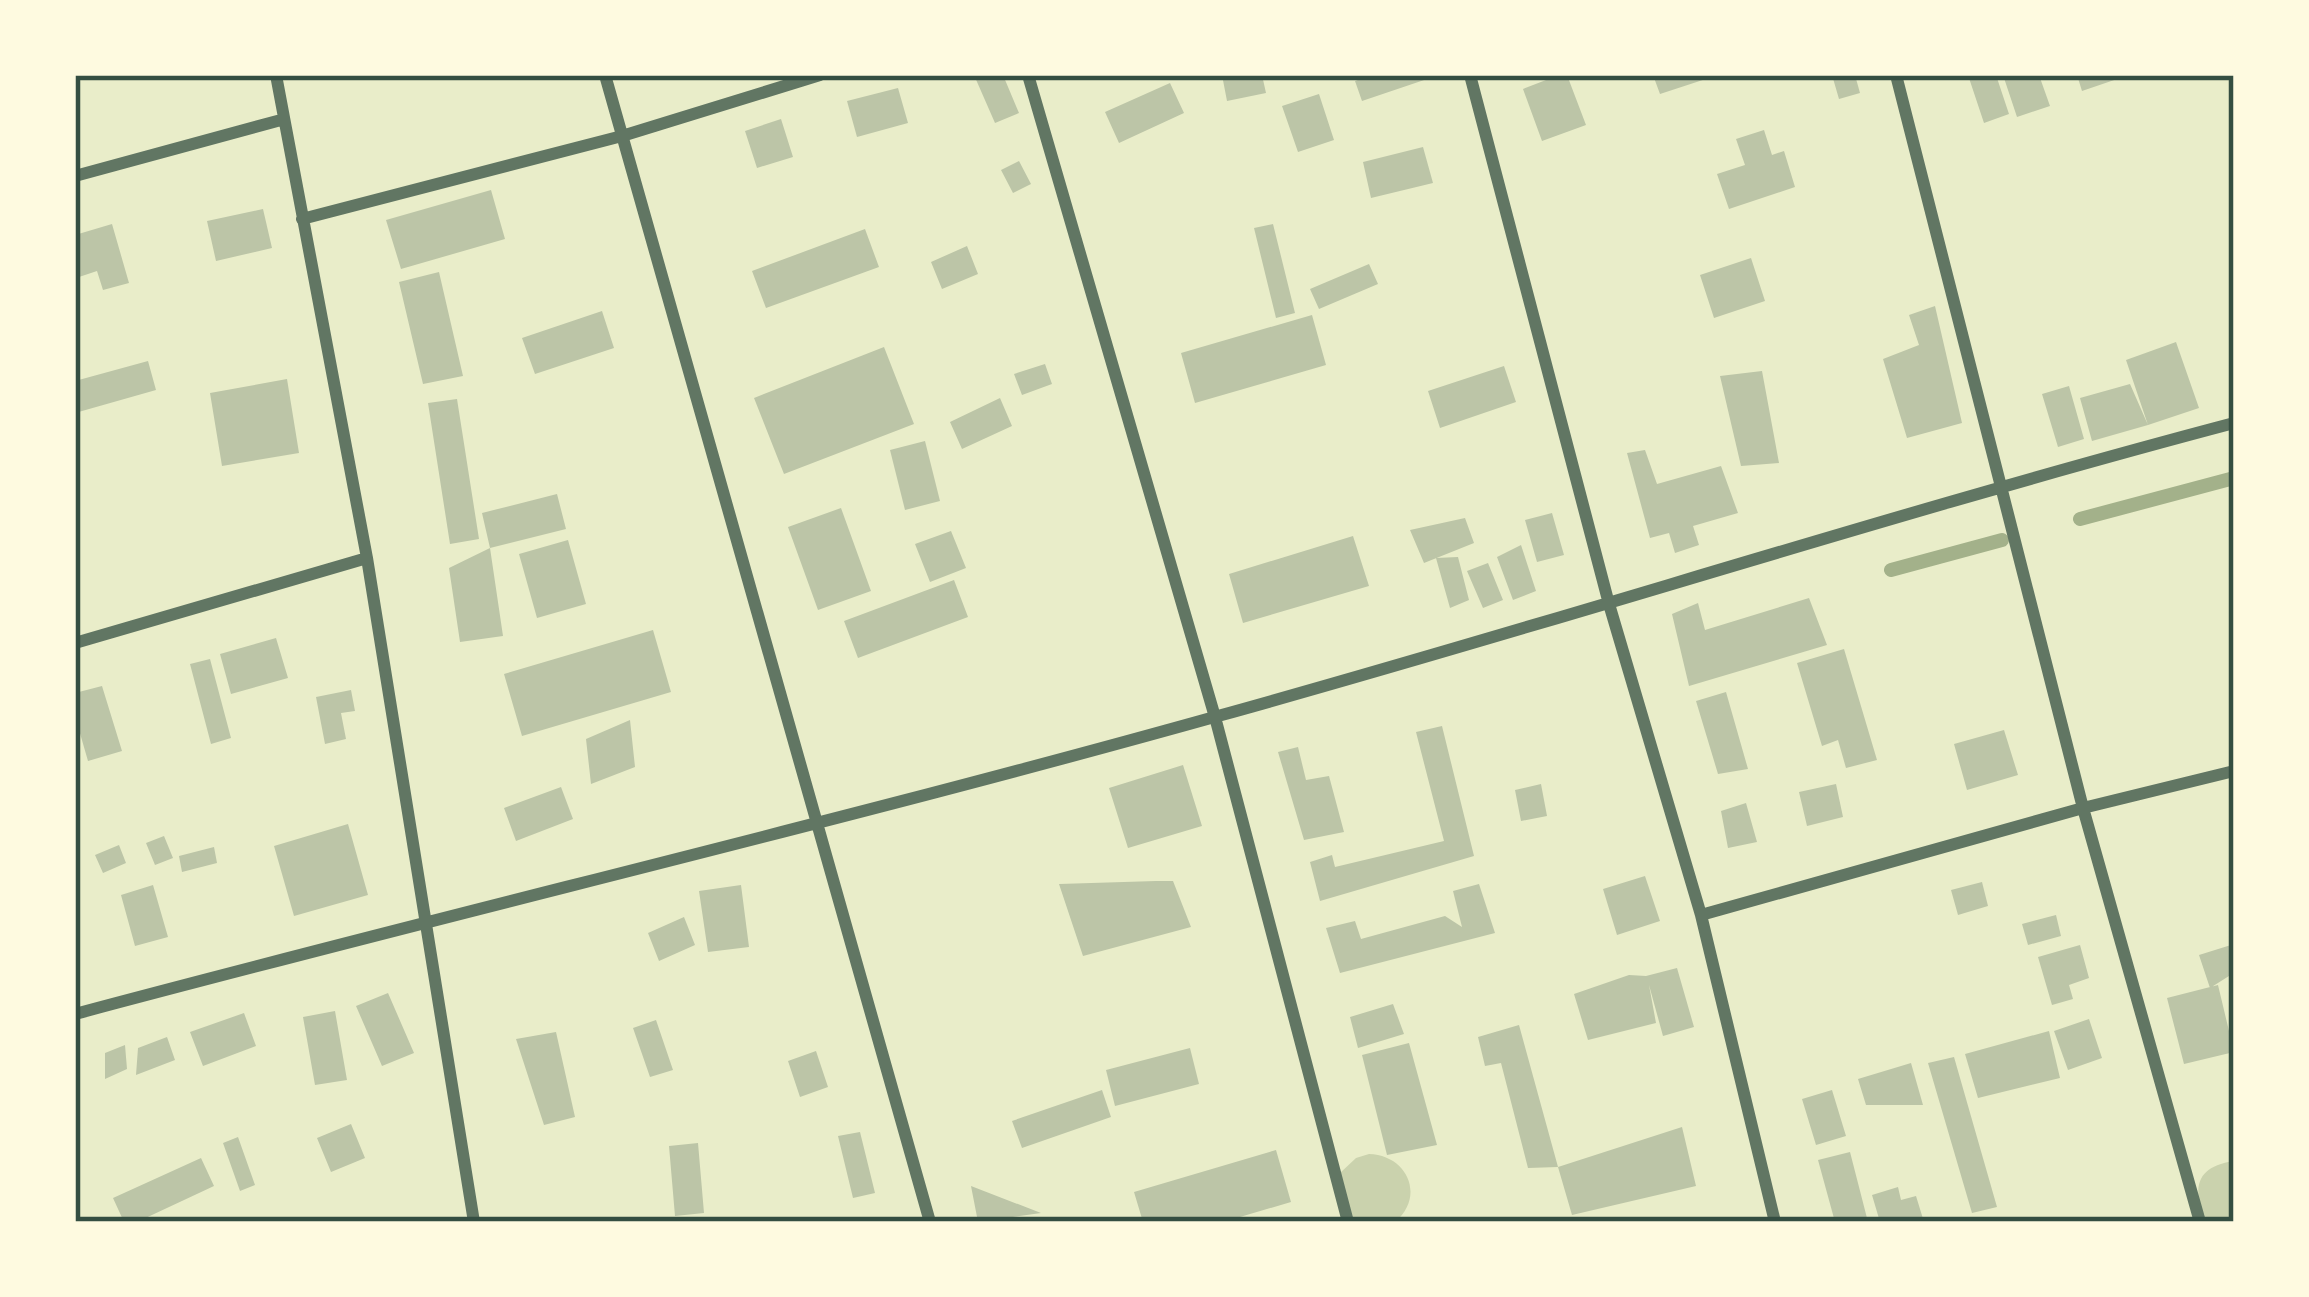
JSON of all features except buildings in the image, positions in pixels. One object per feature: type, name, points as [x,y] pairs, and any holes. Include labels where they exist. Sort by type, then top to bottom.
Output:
[{"type":"street","points":[[275,75],[367,559],[473,1222]]},
{"type":"street","points":[[605,75],[931,1222]]},
{"type":"street","points":[[302,219],[622,136],[820,75]]},
{"type":"street","points":[[1028,75],[1215,717],[1348,1222]]},
{"type":"street","points":[[1470,75],[1609,604],[1701,915],[1774,1222]]},
{"type":"street","points":[[1895,75],[2083,808],[2200,1222]]},
{"type":"street","points":[[75,176],[281,120]]},
{"type":"street","points":[[75,1014],[1215,717],[1609,604],[2001,484],[2234,423]]},
{"type":"street","points":[[75,644],[367,559]]},
{"type":"street","points":[[1701,915],[2083,808],[2234,771]]},
{"type":"green space","points":[[1369,1154],[1393,1161],[1408,1179],[1409,1201],[1395,1222],[1351,1222],[1339,1174],[1356,1158]]},
{"type":"green space","points":[[2234,1161],[2234,1222],[2205,1222],[2200,1181],[2211,1168]]},
{"type":"waterway","points":[[2080,519],[2234,478]]},
{"type":"waterway","points":[[1891,570],[2002,540]]}]
